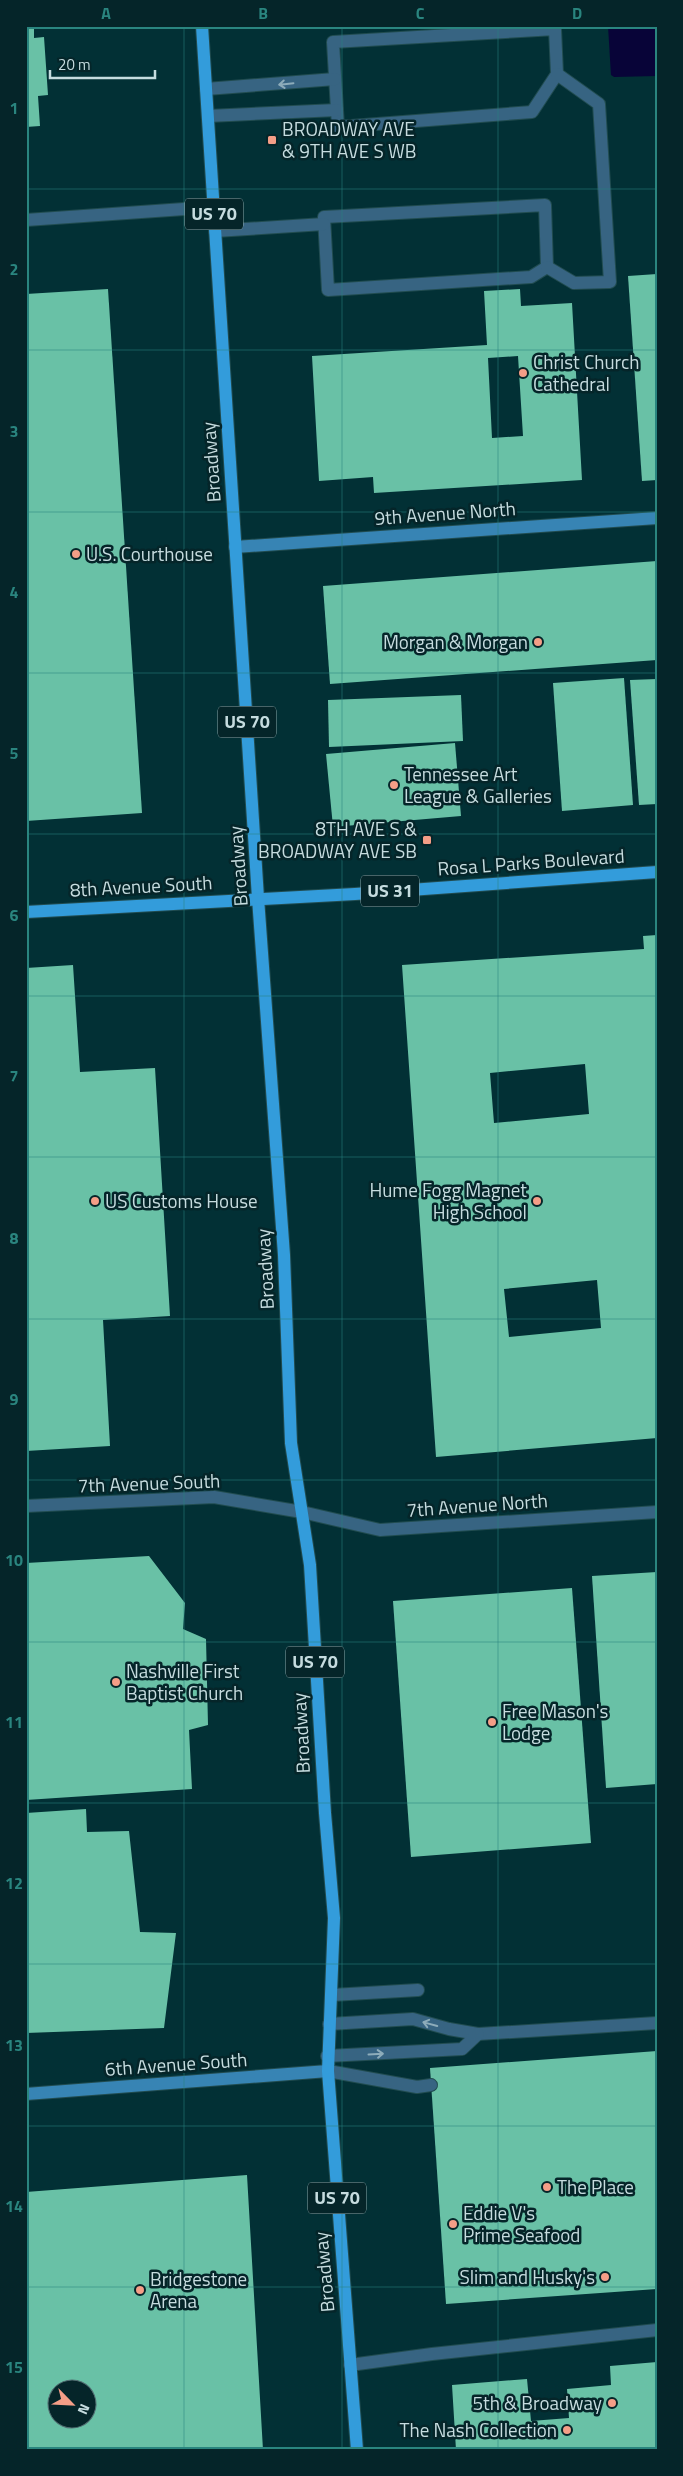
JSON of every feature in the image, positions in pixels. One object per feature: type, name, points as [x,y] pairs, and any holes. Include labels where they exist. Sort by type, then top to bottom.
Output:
[{"type":"main road","name":"Broadway","points":[[202,26],[258,898],[284,1255],[291,1443],[310,1565],[325,1813],[334,1918],[332,1995],[327,2056],[357,2450]]},
{"type":"main road","name":"Rosa L Parks Boulevard","points":[[258,898],[355,894],[657,872]]},
{"type":"main road","name":"8th Avenue South","points":[[26,912],[258,898]]},
{"type":"street","points":[[555,29],[558,74],[532,112],[338,127],[333,42],[555,29]]},
{"type":"street","points":[[547,267],[574,283],[610,282],[599,104],[558,74]]},
{"type":"street","points":[[206,89],[334,79]]},
{"type":"street","points":[[208,116],[337,110]]},
{"type":"street","points":[[545,205],[547,267],[531,277],[328,290],[324,217],[545,205]]},
{"type":"street","points":[[26,220],[213,206]]},
{"type":"street","points":[[215,231],[324,224]]},
{"type":"street","name":"9th Avenue North","points":[[235,547],[657,518]]},
{"type":"street","name":"7th Avenue South","points":[[26,1506],[214,1497],[302,1512]]},
{"type":"street","name":"7th Avenue North","points":[[302,1512],[380,1530],[657,1512]]},
{"type":"street","points":[[332,1995],[418,1990]]},
{"type":"street","points":[[329,2024],[413,2019],[449,2029],[478,2034],[657,2024]]},
{"type":"street","points":[[327,2056],[462,2049],[478,2034]]},
{"type":"street","points":[[328,2071],[417,2086],[431,2085]]},
{"type":"street","name":"6th Avenue South","points":[[26,2094],[328,2071]]},
{"type":"street","points":[[350,2365],[432,2354],[657,2330]]},
{"type":"shaded area","points":[[608,26],[657,26],[657,76],[614,77],[611,75]]},
{"type":"building","points":[[26,26],[34,26],[34,38],[44,37],[48,95],[38,96],[40,126],[26,127]]},
{"type":"building","points":[[657,274],[657,480],[642,481],[628,276]]},
{"type":"building","name":"U.S. Courthouse","points":[[108,289],[142,813],[26,821],[26,294]]},
{"type":"building","points":[[520,289],[521,306],[572,303],[582,480],[374,493],[373,477],[319,481],[312,356],[487,345],[484,291]],"holes":[[[518,356],[523,436],[492,438],[488,358]]]},
{"type":"building","points":[[657,561],[657,660],[330,684],[323,586]]},
{"type":"building","points":[[624,678],[633,805],[562,811],[553,683]]},
{"type":"building","points":[[657,679],[657,804],[639,805],[630,680]]},
{"type":"building","points":[[461,695],[463,741],[329,747],[328,700]]},
{"type":"building","name":"Tennessee Art League & Galleries","points":[[455,743],[461,816],[333,827],[326,754]]},
{"type":"building","name":"Hume Fogg Magnet High School","points":[[657,935],[657,1438],[436,1457],[402,965],[644,949],[643,936]],"holes":[[[585,1064],[589,1114],[494,1123],[490,1073]],[[597,1280],[601,1328],[509,1337],[504,1289]]]},
{"type":"building","name":"US Customs House","points":[[73,965],[80,1072],[155,1068],[170,1316],[103,1320],[110,1446],[26,1451],[26,968]]},
{"type":"building","name":"Nashville First Baptist Church","points":[[149,1556],[185,1603],[183,1629],[206,1639],[208,1725],[189,1730],[192,1789],[26,1800],[26,1563]]},
{"type":"building","points":[[657,1572],[657,1784],[606,1788],[592,1576]]},
{"type":"building","name":"Free Mason's Lodge","points":[[572,1588],[591,1843],[411,1857],[393,1601]]},
{"type":"building","points":[[86,1809],[87,1832],[129,1831],[140,1932],[176,1933],[164,2028],[26,2033],[26,1813]]},
{"type":"building","name":"The Place","points":[[657,2051],[657,2289],[446,2304],[430,2068]]},
{"type":"building","name":"Bridgestone Arena","points":[[247,2175],[263,2450],[26,2450],[26,2192]]},
{"type":"building","name":"5th & Broadway","points":[[657,2362],[657,2450],[456,2450],[452,2385],[527,2379],[531,2421],[569,2418],[567,2389],[611,2385],[610,2366]]},
{"type":"place","name":"BROADWAY AVE & 9TH AVE S WB","points":[[272,140]]},
{"type":"place","name":"Christ Church Cathedral","points":[[523,373]]},
{"type":"place","name":"U.S. Courthouse","points":[[76,554]]},
{"type":"place","name":"Morgan & Morgan","points":[[538,642]]},
{"type":"place","name":"Tennessee Art League & Galleries","points":[[394,785]]},
{"type":"place","name":"8TH AVE S & BROADWAY AVE SB","points":[[427,840]]},
{"type":"place","name":"US Customs House","points":[[95,1201]]},
{"type":"place","name":"Hume Fogg Magnet High School","points":[[537,1201]]},
{"type":"place","name":"Nashville First Baptist Church","points":[[116,1682]]},
{"type":"place","name":"Free Mason's Lodge","points":[[492,1722]]},
{"type":"place","name":"The Place","points":[[547,2187]]},
{"type":"place","name":"Eddie V's Prime Seafood","points":[[453,2224]]},
{"type":"place","name":"Slim and Husky's","points":[[605,2277]]},
{"type":"place","name":"Bridgestone Arena","points":[[140,2290]]},
{"type":"place","name":"5th & Broadway","points":[[612,2403]]},
{"type":"place","name":"The Nash Collection","points":[[567,2430]]}]
